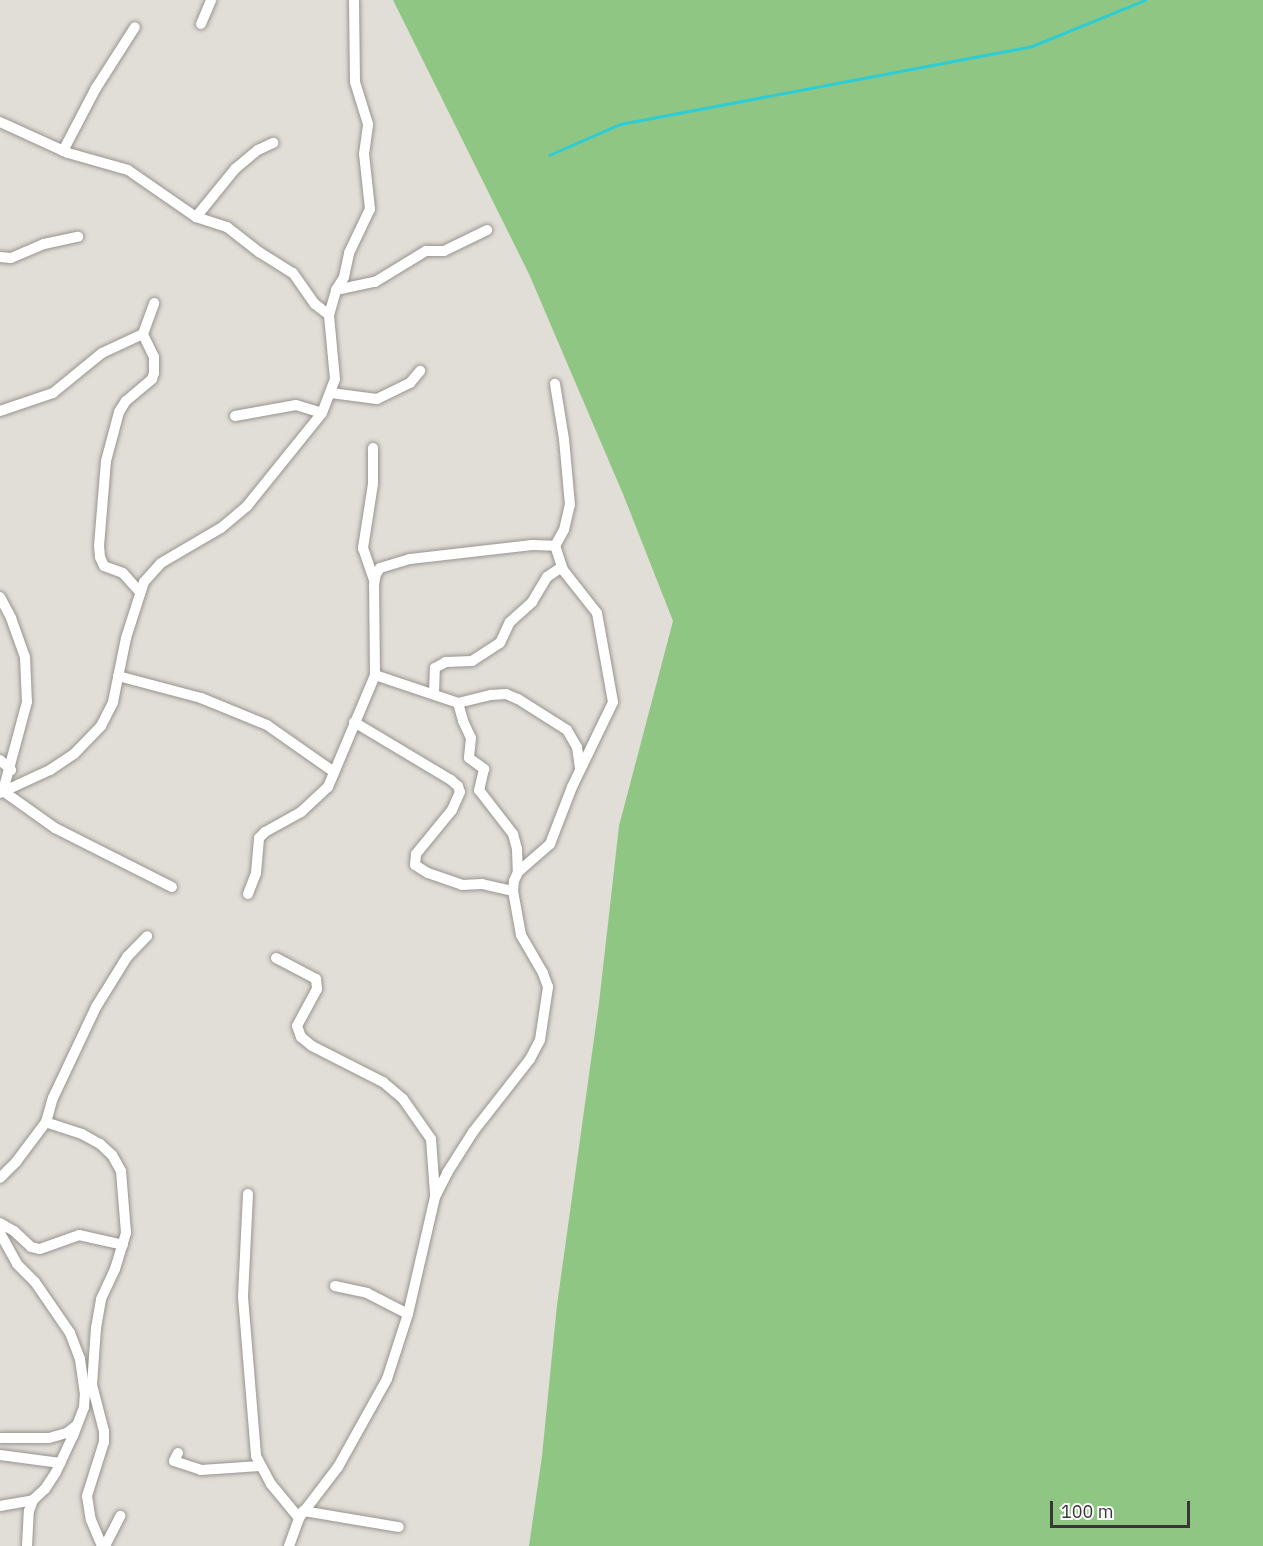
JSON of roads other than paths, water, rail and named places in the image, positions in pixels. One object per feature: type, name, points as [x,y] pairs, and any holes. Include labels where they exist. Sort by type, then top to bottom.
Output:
[{"type":"street","points":[[201,24],[211,0]]},
{"type":"street","points":[[2,792],[50,770],[88,740],[101,726],[113,702],[139,591],[152,572],[161,563],[221,528],[247,506],[322,413],[331,393],[335,379],[328,315],[336,290],[344,278],[348,253],[370,209],[364,154],[368,124],[355,82],[354,0]]},
{"type":"street","points":[[63,151],[96,88],[135,27]]},
{"type":"street","points":[[0,122],[63,151],[128,170],[196,217],[227,227],[259,252],[293,273],[315,304],[328,315]]},
{"type":"street","points":[[196,217],[235,169],[258,150],[273,143]]},
{"type":"street","points":[[336,290],[375,282],[426,252],[444,250],[487,230]]},
{"type":"street","points":[[0,256],[11,258],[44,244],[78,237]]},
{"type":"street","points":[[139,591],[123,573],[104,566],[99,546],[106,461],[119,412],[126,401],[152,379],[154,373],[154,357],[143,334],[154,303]]},
{"type":"street","points":[[0,411],[53,393],[102,353],[143,334]]},
{"type":"street","points":[[331,393],[377,399],[410,382],[420,371]]},
{"type":"street","points":[[518,872],[550,844],[580,770],[613,702],[597,613],[563,570],[555,546],[564,530],[570,505],[555,384]]},
{"type":"street","points":[[235,416],[296,405],[322,413]]},
{"type":"street","points":[[248,894],[256,873],[259,838],[265,832],[301,812],[328,787],[375,675],[375,581],[363,548],[373,484],[373,448]]},
{"type":"street","points":[[375,581],[380,568],[410,559],[532,545],[555,546]]},
{"type":"street","points":[[434,693],[433,675],[439,664],[472,660],[500,643],[510,622],[532,602],[547,577],[559,569],[563,570]]},
{"type":"street","points":[[0,597],[11,618],[25,657],[27,702],[11,770],[2,792]]},
{"type":"street","points":[[375,675],[434,693],[458,703],[491,695],[506,694],[518,699],[567,730],[577,747],[580,770]]},
{"type":"street","points":[[118,676],[201,698],[267,725],[334,772]]},
{"type":"street","points":[[289,1546],[302,1515],[338,1467],[381,1394],[408,1314],[435,1197],[458,1153],[530,1059],[540,1040],[548,987],[543,973],[521,935],[513,891],[518,872],[517,849],[513,834],[479,790],[485,771],[469,758],[471,738],[458,703]]},
{"type":"street","points":[[354,722],[458,786],[460,792],[452,810],[416,854],[415,865],[428,873],[462,885],[482,884],[513,891]]},
{"type":"street","points":[[0,760],[11,770]]},
{"type":"street","points":[[2,792],[40,819],[172,887]]},
{"type":"street","points":[[0,1178],[16,1162],[46,1122],[53,1098],[96,1007],[127,957],[147,936]]},
{"type":"street","points":[[276,958],[316,979],[317,989],[297,1026],[301,1037],[312,1046],[383,1082],[403,1099],[431,1139],[435,1197]]},
{"type":"street","points":[[27,1546],[29,1511],[33,1500],[45,1489],[79,1423],[89,1389],[97,1316],[123,1245],[126,1216],[121,1171],[112,1155],[100,1144],[82,1134],[46,1122]]},
{"type":"street","points":[[248,1194],[243,1297],[251,1376],[253,1437],[260,1467],[302,1515],[399,1527]]},
{"type":"street","points":[[0,1223],[14,1231],[31,1247],[40,1250],[79,1235],[123,1245]]},
{"type":"street","points":[[0,1233],[17,1264],[35,1282],[70,1333],[104,1431],[104,1442],[87,1496],[91,1520],[104,1546]]},
{"type":"street","points":[[335,1286],[367,1293],[408,1314]]},
{"type":"street","points":[[0,1438],[49,1438],[67,1433],[79,1423]]},
{"type":"street","points":[[178,1453],[174,1461],[201,1470],[260,1467]]},
{"type":"street","points":[[0,1455],[60,1463]]},
{"type":"street","points":[[0,1506],[33,1500]]},
{"type":"street","points":[[104,1546],[120,1516]]},
{"type":"waterway","points":[[549,155],[620,124],[1032,46],[1145,0]]}]
